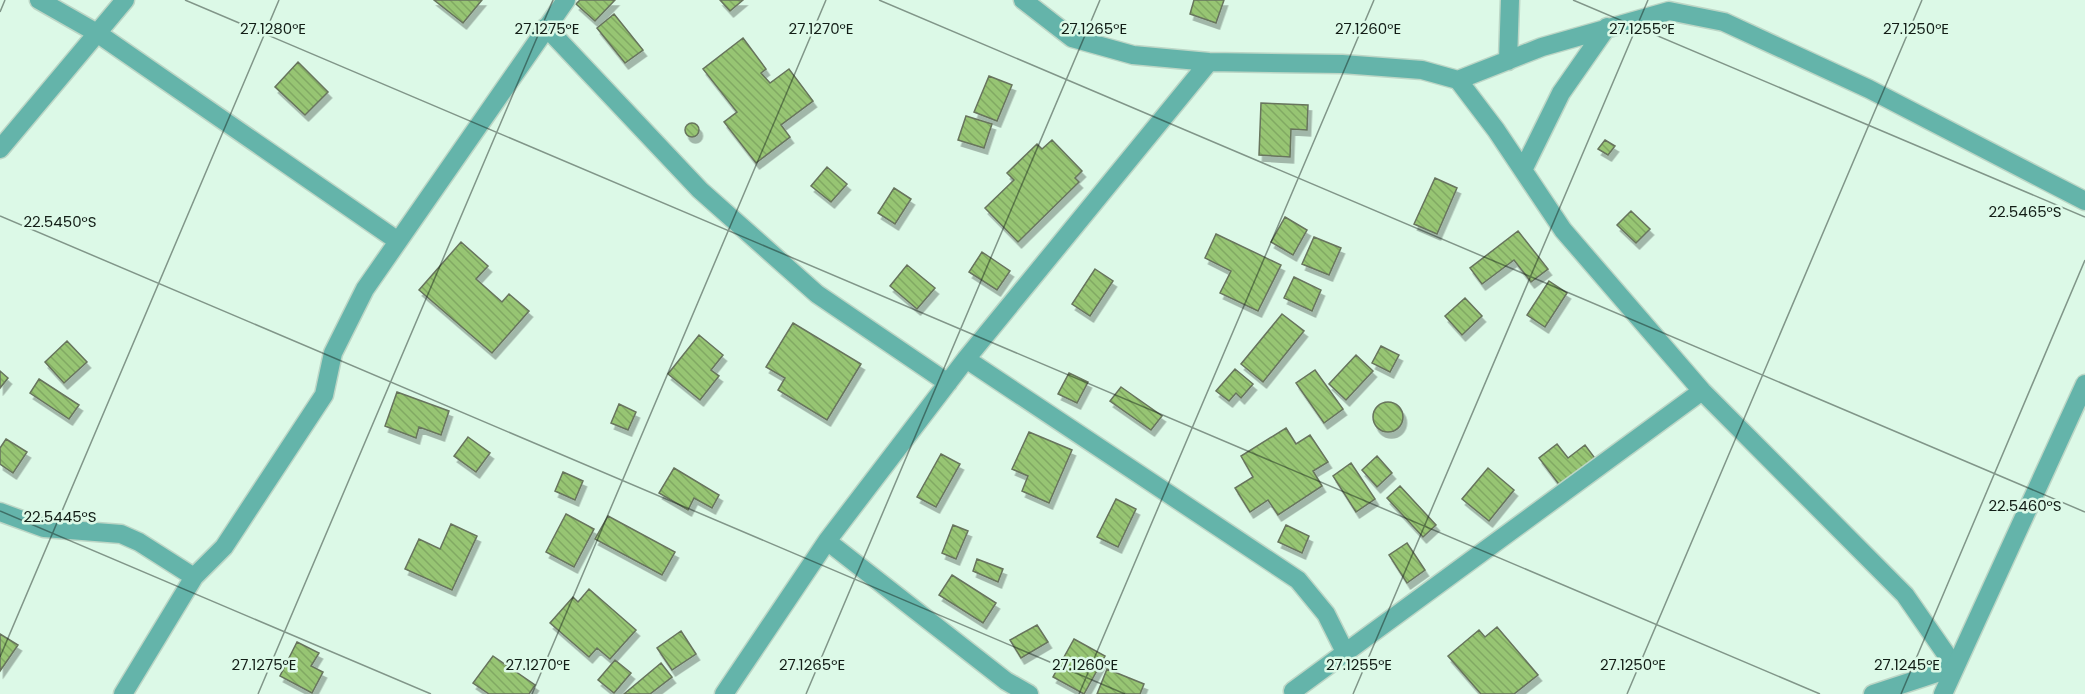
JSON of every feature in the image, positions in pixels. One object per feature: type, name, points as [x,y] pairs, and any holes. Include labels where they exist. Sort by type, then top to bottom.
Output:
[{"type":"street","points":[[39,0],[97,33],[398,241]]},
{"type":"street","points":[[0,149],[125,0]]},
{"type":"street","points":[[123,694],[194,577],[224,547],[324,395],[333,353],[364,289],[440,184],[566,0]]},
{"type":"street","points":[[1023,0],[1072,38],[1133,55],[1209,62],[1353,64],[1422,70],[1458,80],[1542,47],[1607,27],[1662,4],[1724,22],[1869,90],[2085,201]]},
{"type":"street","points":[[1508,62],[1510,0]]},
{"type":"street","points":[[546,27],[700,190],[817,294],[948,383]]},
{"type":"street","points":[[1523,170],[1561,93],[1607,27]]},
{"type":"street","points":[[724,694],[827,541],[966,359],[1209,62]]},
{"type":"street","points":[[1458,80],[1563,230],[1702,391],[1905,595],[1955,667]]},
{"type":"street","points":[[966,359],[1298,580],[1326,614],[1345,652]]},
{"type":"street","points":[[1943,694],[2085,384]]},
{"type":"street","points":[[1295,693],[1345,652],[1702,391]]},
{"type":"street","points":[[0,512],[44,528],[121,534],[139,542],[194,577]]},
{"type":"street","points":[[827,541],[1006,681],[1029,694]]},
{"type":"street","points":[[1874,694],[1955,667]]},
{"type":"building","points":[[434,0],[482,0],[463,23]]},
{"type":"building","points":[[580,0],[615,0],[595,21],[576,4]]},
{"type":"building","points":[[720,0],[743,0],[730,11]]},
{"type":"building","points":[[1194,0],[1224,0],[1216,23],[1190,14]]},
{"type":"building","points":[[614,14],[643,50],[625,63],[597,28]]},
{"type":"building","points":[[743,38],[766,69],[761,73],[770,83],[789,69],[813,101],[781,125],[790,137],[756,163],[724,122],[737,112],[703,69]]},
{"type":"building","points":[[298,62],[328,92],[305,115],[275,87]]},
{"type":"building","points":[[989,76],[1012,85],[997,121],[974,112]]},
{"type":"building","points":[[1261,103],[1308,105],[1307,130],[1291,129],[1290,157],[1259,155]]},
{"type":"building","points":[[966,116],[992,124],[984,148],[958,140]]},
{"type":"building","points":[[689,123],[695,123],[699,130],[695,137],[689,137],[685,133],[685,127]]},
{"type":"building","points":[[1052,140],[1082,171],[1075,178],[1079,182],[1018,242],[985,208],[1014,180],[1007,173],[1037,144],[1042,149]]},
{"type":"building","points":[[1605,140],[1615,146],[1608,155],[1598,149]]},
{"type":"building","points":[[827,167],[847,184],[831,202],[811,186]]},
{"type":"building","points":[[1435,178],[1457,188],[1437,234],[1414,224]]},
{"type":"building","points":[[894,188],[911,199],[895,224],[878,213]]},
{"type":"building","points":[[1631,211],[1650,229],[1636,243],[1617,225]]},
{"type":"building","points":[[1285,217],[1307,230],[1293,255],[1271,242]]},
{"type":"building","points":[[1518,231],[1548,269],[1531,282],[1514,260],[1482,284],[1470,268]]},
{"type":"building","points":[[1216,234],[1281,265],[1258,311],[1220,293],[1231,271],[1205,258]]},
{"type":"building","points":[[1314,237],[1341,248],[1329,275],[1302,264]]},
{"type":"building","points":[[461,242],[488,266],[476,279],[502,302],[509,294],[529,311],[492,353],[419,290]]},
{"type":"building","points":[[982,252],[1010,271],[997,290],[969,272]]},
{"type":"building","points":[[907,265],[935,288],[917,309],[890,286]]},
{"type":"building","points":[[1095,269],[1113,281],[1090,316],[1072,304]]},
{"type":"building","points":[[1294,277],[1321,290],[1312,311],[1284,298]]},
{"type":"building","points":[[1549,281],[1567,293],[1545,327],[1527,315]]},
{"type":"building","points":[[1465,298],[1482,316],[1462,335],[1445,316]]},
{"type":"building","points":[[1282,314],[1304,331],[1263,382],[1241,364]]},
{"type":"building","points":[[793,323],[861,364],[827,420],[778,390],[785,378],[766,367]]},
{"type":"building","points":[[699,335],[723,355],[711,370],[719,376],[700,400],[668,374]]},
{"type":"building","points":[[67,341],[87,362],[64,383],[45,362]]},
{"type":"building","points":[[1381,346],[1399,355],[1390,372],[1372,363]]},
{"type":"building","points":[[1356,355],[1373,371],[1346,400],[1329,384]]},
{"type":"building","points":[[1235,369],[1253,384],[1241,398],[1236,393],[1229,401],[1216,391]]},
{"type":"building","points":[[1315,370],[1343,409],[1324,423],[1296,383]]},
{"type":"building","points":[[0,371],[8,378],[0,388]]},
{"type":"building","points":[[1069,373],[1088,382],[1077,403],[1058,394]]},
{"type":"building","points":[[39,379],[79,405],[69,419],[30,393]]},
{"type":"building","points":[[1121,387],[1162,416],[1151,430],[1110,401]]},
{"type":"building","points":[[397,392],[449,411],[441,435],[419,427],[416,438],[385,426]]},
{"type":"building","points":[[1388,402],[1399,406],[1403,417],[1399,428],[1388,432],[1377,428],[1373,417],[1377,406]]},
{"type":"building","points":[[619,404],[636,412],[628,430],[611,423]]},
{"type":"building","points":[[1286,428],[1296,444],[1310,435],[1328,462],[1313,471],[1322,486],[1278,515],[1268,500],[1250,512],[1235,488],[1253,477],[1241,456]]},
{"type":"building","points":[[1029,432],[1072,450],[1049,503],[1022,491],[1028,476],[1012,469]]},
{"type":"building","points":[[468,437],[490,453],[476,472],[454,456]]},
{"type":"building","points":[[6,439],[27,452],[13,473],[0,464],[0,448]]},
{"type":"building","points":[[1557,444],[1568,458],[1585,445],[1597,461],[1561,487],[1539,458]]},
{"type":"building","points":[[941,454],[960,464],[936,507],[917,497]]},
{"type":"building","points":[[1377,456],[1392,473],[1377,487],[1362,470]]},
{"type":"building","points":[[1351,463],[1375,499],[1356,512],[1333,476]]},
{"type":"building","points":[[674,468],[719,495],[712,508],[694,498],[688,510],[659,493]]},
{"type":"building","points":[[1488,468],[1514,490],[1489,521],[1462,499]]},
{"type":"building","points":[[563,472],[583,481],[575,500],[555,491]]},
{"type":"building","points":[[1400,486],[1436,525],[1423,537],[1387,498]]},
{"type":"building","points":[[1116,499],[1136,509],[1118,547],[1097,537]]},
{"type":"building","points":[[566,514],[594,529],[574,567],[546,552]]},
{"type":"building","points":[[608,516],[675,552],[662,575],[595,539]]},
{"type":"building","points":[[451,524],[477,536],[452,590],[405,569],[419,539],[440,549]]},
{"type":"building","points":[[953,525],[968,531],[956,559],[942,553]]},
{"type":"building","points":[[1286,525],[1309,536],[1302,553],[1278,542]]},
{"type":"building","points":[[1407,543],[1425,570],[1407,583],[1389,555]]},
{"type":"building","points":[[977,559],[1003,569],[998,582],[973,571]]},
{"type":"building","points":[[952,575],[996,603],[983,623],[939,595]]},
{"type":"building","points":[[589,589],[636,630],[610,659],[597,648],[589,657],[550,623],[573,597],[578,602]]},
{"type":"building","points":[[1037,625],[1048,642],[1021,658],[1010,640]]},
{"type":"building","points":[[1497,627],[1538,675],[1514,694],[1481,694],[1448,656],[1479,630],[1485,637]]},
{"type":"building","points":[[681,631],[696,654],[672,670],[657,648]]},
{"type":"building","points":[[0,634],[18,645],[0,671]]},
{"type":"building","points":[[1074,639],[1105,656],[1084,694],[1053,677]]},
{"type":"building","points":[[297,642],[319,653],[311,666],[323,672],[312,693],[280,676]]},
{"type":"building","points":[[493,656],[535,685],[529,694],[489,694],[473,683]]},
{"type":"building","points":[[615,660],[631,673],[614,693],[598,680]]},
{"type":"building","points":[[661,663],[672,677],[650,694],[624,694]]},
{"type":"building","points":[[1107,669],[1144,684],[1140,694],[1097,694]]}]
